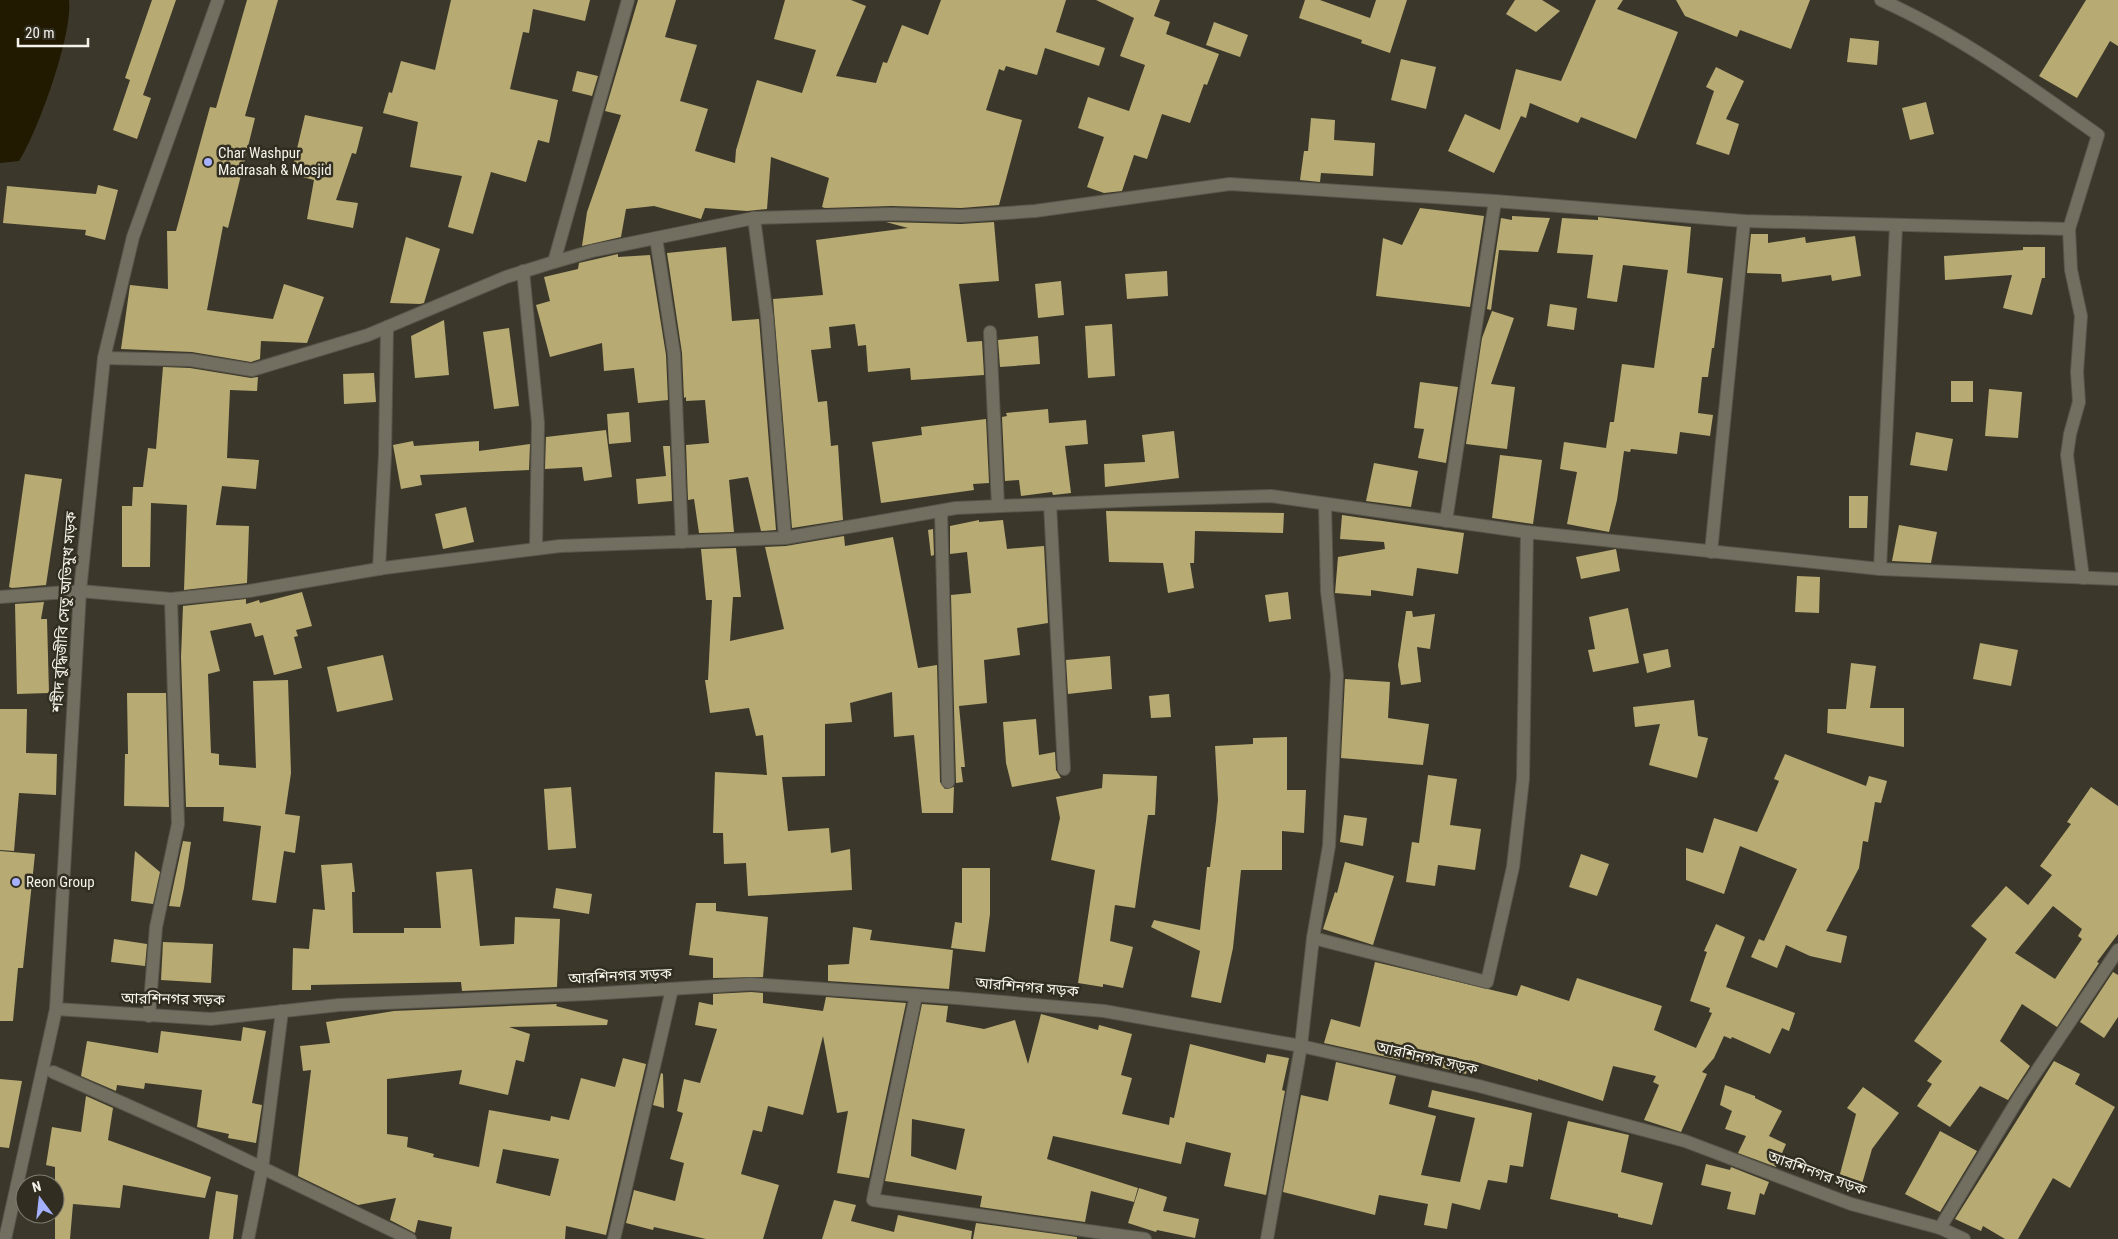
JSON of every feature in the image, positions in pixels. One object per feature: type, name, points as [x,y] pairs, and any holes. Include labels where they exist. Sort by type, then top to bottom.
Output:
[{"type":"street","name":"শহীদ বুদ্ধিজীবি সেতু অভিমুখ সড়ক","points":[[5,1239],[56,1009],[80,591],[104,358],[133,237],[218,0]]},
{"type":"street","points":[[554,262],[628,0]]},
{"type":"street","points":[[1881,0],[1924,19],[2021,80],[2098,134],[2069,229],[2071,270],[2080,316],[2077,372],[2079,402],[2070,434],[2068,455],[2083,578]]},
{"type":"street","points":[[104,358],[192,360],[252,370],[368,335],[524,271],[592,251],[754,218],[892,214],[961,216],[1035,211],[1230,184],[1495,201],[1744,221],[2069,229]]},
{"type":"street","points":[[1446,521],[1495,201]]},
{"type":"street","points":[[754,218],[767,316],[785,538]]},
{"type":"street","points":[[1711,552],[1744,221]]},
{"type":"street","points":[[1880,569],[1896,226]]},
{"type":"street","points":[[656,238],[674,354],[682,542]]},
{"type":"street","points":[[524,271],[538,423],[536,549]]},
{"type":"street","points":[[379,569],[385,454],[387,327]]},
{"type":"street","points":[[990,332],[998,506]]},
{"type":"street","points":[[0,597],[80,591],[171,599],[249,592],[379,569],[560,546],[785,538],[940,511],[998,506],[1271,496],[1527,532],[1880,569],[2118,579]]},
{"type":"street","points":[[1050,504],[1064,769]]},
{"type":"street","points":[[1267,1239],[1301,1046],[1312,938],[1329,846],[1337,675],[1327,591],[1325,504]]},
{"type":"street","points":[[940,511],[948,782]]},
{"type":"street","points":[[1312,938],[1487,982],[1513,867],[1523,779],[1527,532]]},
{"type":"street","points":[[149,1016],[156,927],[178,824],[171,599]]},
{"type":"street","points":[[1940,1228],[2020,1096],[2118,950]]},
{"type":"street","name":"আরশিনগর সড়ক","points":[[56,1009],[211,1019],[382,1002],[751,984],[916,995],[1104,1011],[1301,1046],[1479,1086],[1684,1142],[1851,1204],[1940,1228],[1964,1239]]},
{"type":"street","points":[[614,1239],[672,989]]},
{"type":"street","points":[[916,995],[873,1200],[1145,1239]]},
{"type":"street","points":[[248,1239],[262,1169],[282,1011]]},
{"type":"street","points":[[53,1072],[194,1135],[410,1239]]},
{"type":"shaded area","points":[[0,0],[69,0],[69,15],[66,35],[53,82],[27,147],[19,161],[0,163]]},
{"type":"building","points":[[152,0],[176,0],[143,95],[151,98],[137,139],[113,130],[130,80],[125,78]]},
{"type":"building","points":[[247,0],[278,0],[245,116],[255,118],[228,228],[223,226],[207,310],[273,319],[284,284],[324,297],[307,343],[261,341],[260,359],[251,362],[192,352],[121,349],[130,285],[168,289],[167,231],[176,231],[210,107],[216,108]]},
{"type":"building","points":[[451,0],[590,0],[585,21],[533,9],[529,33],[523,32],[510,89],[558,100],[549,143],[538,140],[526,182],[491,172],[473,234],[448,227],[462,176],[410,167],[418,122],[383,113],[389,92],[392,93],[401,61],[435,70]]},
{"type":"building","points":[[638,0],[676,0],[665,37],[697,45],[680,101],[708,109],[695,151],[735,163],[736,150],[757,80],[802,93],[816,50],[774,39],[785,0],[851,0],[866,6],[836,76],[876,83],[883,62],[887,63],[902,25],[928,35],[941,0],[1066,0],[1056,32],[1105,48],[1099,66],[1045,48],[1037,75],[1006,66],[1004,71],[999,69],[986,110],[1022,120],[999,205],[961,208],[891,206],[825,208],[822,207],[829,178],[771,157],[767,209],[747,211],[705,208],[701,219],[654,206],[626,209],[621,237],[582,246],[587,212],[621,115],[605,111]]},
{"type":"building","points":[[1096,0],[1160,0],[1154,16],[1170,22],[1166,34],[1219,54],[1207,85],[1204,84],[1190,123],[1162,114],[1147,159],[1134,155],[1122,191],[1104,193],[1087,187],[1104,137],[1078,128],[1088,97],[1129,111],[1145,65],[1120,56],[1134,18]]},
{"type":"building","points":[[1305,0],[1320,0],[1370,18],[1376,0],[1407,0],[1390,53],[1361,43],[1362,40],[1299,18]]},
{"type":"building","points":[[1515,0],[1542,0],[1560,11],[1536,32],[1506,14]]},
{"type":"building","points":[[1596,0],[1623,0],[1617,9],[1678,32],[1636,139],[1581,117],[1578,123],[1530,103],[1526,118],[1521,116],[1494,173],[1448,151],[1465,114],[1500,130],[1516,69],[1561,81]]},
{"type":"building","points":[[1676,0],[1810,0],[1791,49],[1740,30],[1737,37],[1685,16]]},
{"type":"building","points":[[2086,0],[2118,0],[2118,46],[2110,41],[2077,98],[2039,76]]},
{"type":"building","points":[[1214,22],[1248,35],[1240,57],[1206,45]]},
{"type":"building","points":[[1850,38],[1879,41],[1877,65],[1847,62]]},
{"type":"building","points":[[1401,59],[1436,67],[1426,109],[1391,100]]},
{"type":"building","points":[[1716,67],[1744,81],[1726,119],[1739,124],[1729,155],[1696,144],[1714,91],[1706,87]]},
{"type":"building","points":[[577,71],[598,76],[592,96],[572,91]]},
{"type":"building","points":[[1926,102],[1934,134],[1910,140],[1902,108]]},
{"type":"building","points":[[305,115],[363,127],[356,154],[352,153],[336,200],[358,203],[353,228],[307,219],[314,180],[291,174]]},
{"type":"building","points":[[1311,118],[1335,120],[1334,140],[1375,143],[1373,176],[1321,173],[1320,182],[1300,180],[1304,151],[1308,151]]},
{"type":"building","points":[[98,185],[118,190],[105,240],[85,235],[86,230],[3,223],[7,186],[96,194]]},
{"type":"building","points":[[1420,208],[1484,216],[1470,307],[1376,296],[1383,238],[1402,245]]},
{"type":"building","points":[[1512,216],[1550,218],[1538,252],[1499,250],[1491,310],[1487,309],[1501,218],[1512,220]]},
{"type":"building","points":[[1598,217],[1691,227],[1687,273],[1723,278],[1714,348],[1712,348],[1708,377],[1702,377],[1698,413],[1713,415],[1710,436],[1680,432],[1677,454],[1631,449],[1630,452],[1624,451],[1617,500],[1609,532],[1567,524],[1577,472],[1560,469],[1564,442],[1606,448],[1610,422],[1614,422],[1622,364],[1654,368],[1668,270],[1623,265],[1617,302],[1587,298],[1593,255],[1557,253],[1562,218],[1598,220]]},
{"type":"building","points":[[886,222],[961,224],[994,222],[999,281],[959,284],[967,342],[982,341],[984,375],[911,380],[910,368],[868,372],[866,345],[858,346],[855,324],[829,327],[831,348],[811,350],[818,402],[827,401],[831,446],[838,445],[843,520],[792,528],[773,299],[823,295],[816,240],[908,228]]},
{"type":"building","points":[[1751,234],[1768,234],[1768,243],[1805,237],[1806,243],[1855,236],[1861,276],[1832,281],[1831,275],[1782,282],[1781,274],[1747,273]]},
{"type":"building","points":[[406,237],[440,249],[424,303],[420,304],[390,303]]},
{"type":"building","points":[[726,247],[732,321],[759,319],[776,530],[761,531],[748,477],[729,480],[734,532],[699,533],[694,499],[688,500],[686,445],[709,443],[705,400],[686,401],[686,397],[684,398],[682,353],[667,253]]},
{"type":"building","points":[[2023,247],[2045,247],[2045,278],[2042,278],[2032,315],[2003,308],[2012,275],[1945,280],[1944,256],[2023,250]]},
{"type":"building","points":[[618,254],[618,257],[650,255],[666,355],[668,400],[638,403],[634,368],[604,371],[602,343],[550,357],[536,305],[550,301],[544,277],[578,269],[579,263]]},
{"type":"building","points":[[1167,271],[1168,296],[1127,299],[1125,274]]},
{"type":"building","points":[[1061,281],[1064,315],[1038,318],[1035,284]]},
{"type":"building","points":[[1550,304],[1577,308],[1574,330],[1547,326]]},
{"type":"building","points":[[1492,311],[1514,318],[1491,384],[1515,387],[1507,449],[1466,444],[1482,338]]},
{"type":"building","points":[[444,320],[449,375],[415,378],[411,336]]},
{"type":"building","points":[[1112,324],[1115,376],[1088,378],[1085,326]]},
{"type":"building","points":[[509,328],[519,406],[494,409],[483,332]]},
{"type":"building","points":[[1038,336],[1040,364],[1000,367],[998,340]]},
{"type":"building","points":[[163,367],[190,368],[251,378],[258,377],[257,391],[230,390],[227,458],[259,460],[256,489],[222,486],[216,525],[249,526],[247,583],[184,590],[187,505],[151,503],[150,567],[122,567],[122,506],[132,506],[133,487],[143,487],[148,448],[156,449]]},
{"type":"building","points":[[374,373],[376,402],[344,404],[343,374]]},
{"type":"building","points":[[1951,381],[1973,381],[1973,402],[1951,402]]},
{"type":"building","points":[[1420,382],[1458,387],[1446,463],[1418,458],[1424,429],[1414,428]]},
{"type":"building","points":[[1989,389],[2022,392],[2018,438],[1985,436]]},
{"type":"building","points":[[1048,409],[1049,423],[1086,420],[1088,444],[1065,446],[1071,493],[1053,495],[1052,492],[1021,496],[1019,480],[1005,481],[1002,417],[1007,416],[1006,413]]},
{"type":"building","points":[[629,412],[631,442],[609,444],[607,414]]},
{"type":"building","points":[[986,419],[989,483],[973,484],[974,490],[881,503],[872,442],[922,435],[921,427]]},
{"type":"building","points":[[606,430],[612,477],[584,481],[582,467],[545,469],[546,437]]},
{"type":"building","points":[[1174,431],[1179,478],[1105,487],[1104,464],[1145,462],[1142,435]]},
{"type":"building","points":[[1916,432],[1953,439],[1947,471],[1910,465]]},
{"type":"building","points":[[413,441],[414,446],[479,441],[479,451],[530,444],[529,470],[420,475],[422,485],[401,489],[393,445]]},
{"type":"building","points":[[663,446],[670,446],[672,501],[638,504],[636,479],[666,476]]},
{"type":"building","points":[[1500,455],[1542,460],[1533,524],[1492,518]]},
{"type":"building","points":[[1374,463],[1418,471],[1411,507],[1366,501]]},
{"type":"building","points":[[25,474],[62,479],[46,585],[12,588],[9,587]]},
{"type":"building","points":[[1849,496],[1868,496],[1867,528],[1849,528]]},
{"type":"building","points":[[466,507],[474,542],[443,549],[435,514]]},
{"type":"building","points":[[1106,511],[1284,513],[1283,533],[1195,531],[1194,563],[1190,563],[1194,588],[1168,593],[1163,563],[1109,562]]},
{"type":"building","points":[[1342,515],[1464,533],[1458,574],[1417,568],[1413,596],[1371,590],[1371,596],[1335,593],[1338,557],[1385,549],[1384,542],[1340,539]]},
{"type":"building","points":[[979,520],[979,522],[1003,520],[1007,549],[1044,546],[1048,623],[1017,628],[1020,655],[984,660],[987,703],[959,706],[965,767],[961,767],[963,782],[956,783],[951,595],[971,593],[967,552],[950,554],[950,526]]},
{"type":"building","points":[[1899,525],[1937,532],[1931,563],[1892,561]]},
{"type":"building","points":[[933,529],[934,555],[931,556],[928,530]]},
{"type":"building","points":[[844,536],[845,546],[893,537],[918,668],[937,665],[940,782],[945,789],[954,787],[953,813],[922,813],[914,735],[894,737],[892,692],[850,703],[852,722],[825,724],[825,776],[782,777],[788,831],[829,828],[831,853],[850,849],[852,890],[748,896],[746,863],[724,864],[723,833],[713,833],[715,772],[767,775],[763,735],[756,736],[749,708],[710,713],[705,680],[708,680],[712,600],[706,600],[701,549],[736,548],[741,597],[733,597],[730,641],[784,629],[765,547],[786,546]]},
{"type":"building","points":[[1616,549],[1620,571],[1581,579],[1576,557]]},
{"type":"building","points":[[1797,576],[1820,577],[1819,613],[1795,612]]},
{"type":"building","points":[[302,592],[312,626],[296,630],[298,636],[294,637],[302,668],[274,675],[263,635],[255,637],[251,623],[210,631],[220,671],[208,674],[211,753],[219,754],[219,765],[256,768],[253,681],[288,680],[291,773],[285,814],[300,816],[295,853],[284,851],[276,903],[252,900],[261,826],[223,821],[224,807],[186,807],[181,657],[183,606],[246,599],[246,604],[259,600],[260,603]]},
{"type":"building","points":[[1288,592],[1291,619],[1269,622],[1265,595]]},
{"type":"building","points":[[44,602],[41,619],[47,619],[49,693],[17,694],[15,604]]},
{"type":"building","points":[[1628,608],[1639,663],[1593,672],[1588,650],[1595,649],[1589,617]]},
{"type":"building","points":[[1406,611],[1412,611],[1413,617],[1435,614],[1430,649],[1417,647],[1421,682],[1401,685],[1398,665]]},
{"type":"building","points":[[1980,643],[2018,650],[2011,686],[1973,679]]},
{"type":"building","points":[[1668,649],[1671,667],[1647,673],[1643,654]]},
{"type":"building","points":[[383,655],[393,700],[337,712],[327,667]]},
{"type":"building","points":[[1110,656],[1112,689],[1068,694],[1066,660]]},
{"type":"building","points":[[1851,663],[1876,666],[1870,708],[1904,708],[1904,747],[1827,733],[1828,709],[1846,709]]},
{"type":"building","points":[[1345,679],[1390,682],[1388,718],[1429,724],[1423,765],[1341,758]]},
{"type":"building","points":[[127,693],[166,693],[169,807],[124,806],[125,754],[128,754]]},
{"type":"building","points":[[1169,694],[1171,717],[1151,718],[1149,696]]},
{"type":"building","points":[[1694,700],[1698,736],[1708,738],[1697,778],[1649,765],[1660,724],[1635,727],[1633,707]]},
{"type":"building","points":[[0,709],[27,709],[26,753],[57,754],[56,795],[19,793],[14,851],[0,850]]},
{"type":"building","points":[[1036,719],[1039,755],[1055,752],[1056,770],[1061,778],[1012,787],[1006,763],[1003,722]]},
{"type":"building","points":[[1287,737],[1287,790],[1306,790],[1304,833],[1282,831],[1282,870],[1241,870],[1233,948],[1221,1003],[1191,997],[1200,951],[1151,927],[1154,920],[1200,930],[1207,867],[1210,867],[1218,800],[1215,746],[1253,744],[1253,738]]},
{"type":"building","points":[[1785,754],[1866,786],[1869,776],[1887,781],[1881,803],[1875,802],[1868,842],[1863,841],[1859,868],[1826,931],[1847,936],[1841,963],[1810,956],[1786,945],[1777,968],[1751,957],[1759,939],[1764,941],[1797,869],[1740,846],[1724,894],[1686,880],[1686,848],[1703,853],[1714,818],[1757,832],[1779,781],[1774,779]]},
{"type":"building","points":[[1103,774],[1157,776],[1155,815],[1148,815],[1135,908],[1115,905],[1110,941],[1133,947],[1123,988],[1103,984],[1103,987],[1078,983],[1095,870],[1051,860],[1060,818],[1056,797],[1102,788]]},
{"type":"building","points":[[1428,775],[1457,779],[1450,825],[1481,829],[1475,870],[1438,865],[1435,886],[1406,882],[1412,842],[1419,843]]},
{"type":"building","points":[[571,787],[576,848],[548,850],[544,789]]},
{"type":"building","points":[[2091,787],[2118,806],[2118,934],[2097,962],[2099,963],[2057,1027],[2022,1004],[2000,1041],[2030,1066],[2008,1100],[1980,1086],[1950,1127],[1917,1106],[1932,1084],[1927,1081],[1942,1061],[1914,1041],[1987,939],[1971,926],[2006,886],[2028,905],[2052,875],[2040,866],[2071,824],[2067,822]],"holes":[[[2053,906],[2082,929],[2078,936],[2082,939],[2055,979],[2015,953]]]},
{"type":"building","points":[[1344,815],[1367,818],[1363,846],[1340,842]]},
{"type":"building","points":[[183,841],[191,842],[180,907],[169,906]]},
{"type":"building","points":[[0,851],[35,854],[23,968],[18,968],[13,1021],[0,1021]]},
{"type":"building","points":[[135,851],[160,872],[153,904],[131,901]]},
{"type":"building","points":[[1581,854],[1609,864],[1597,896],[1569,887]]},
{"type":"building","points":[[1345,862],[1394,876],[1373,945],[1323,929],[1335,892],[1337,893]]},
{"type":"building","points":[[352,863],[355,892],[352,892],[353,933],[404,933],[404,928],[441,928],[436,872],[472,869],[480,946],[514,944],[515,917],[560,919],[557,987],[462,991],[461,982],[311,985],[311,990],[292,990],[293,948],[309,949],[313,909],[325,910],[321,865]]},
{"type":"building","points":[[962,868],[990,868],[990,914],[985,952],[951,948],[955,922],[962,923]]},
{"type":"building","points":[[556,888],[592,894],[589,914],[553,908]]},
{"type":"building","points":[[696,903],[716,903],[716,911],[768,917],[763,977],[713,978],[713,958],[689,955]]},
{"type":"building","points":[[1716,924],[1745,937],[1726,987],[1795,1013],[1789,1031],[1782,1028],[1770,1054],[1732,1037],[1731,1039],[1724,1036],[1714,1058],[1702,1072],[1707,1074],[1681,1132],[1644,1120],[1659,1085],[1653,1082],[1656,1076],[1613,1066],[1603,1101],[1538,1079],[1538,1081],[1470,1060],[1466,1074],[1400,1057],[1400,1060],[1324,1043],[1331,1019],[1360,1027],[1375,962],[1517,996],[1521,985],[1569,1001],[1577,978],[1662,1006],[1654,1030],[1696,1048],[1712,1013],[1709,1012],[1710,1008],[1690,1001],[1707,952],[1704,951]]},
{"type":"building","points":[[853,927],[872,930],[870,940],[953,950],[949,989],[828,981],[828,965],[849,964]]},
{"type":"building","points":[[114,939],[147,944],[145,966],[111,962]]},
{"type":"building","points":[[163,942],[213,944],[211,983],[161,980]]},
{"type":"building","points":[[2113,972],[2118,975],[2118,1017],[2104,1038],[2080,1022]]},
{"type":"building","points":[[763,993],[763,1003],[823,1011],[826,997],[906,1003],[869,1178],[837,1173],[848,1111],[837,1113],[823,1036],[803,1115],[768,1106],[762,1132],[753,1130],[741,1174],[779,1185],[763,1239],[706,1239],[654,1227],[653,1230],[626,1223],[634,1190],[675,1201],[684,1163],[670,1159],[683,1113],[677,1111],[684,1079],[700,1083],[717,1029],[695,1025],[699,1002],[713,1005],[713,994]]},
{"type":"building","points":[[557,1004],[556,1006],[608,1020],[607,1025],[509,1027],[530,1034],[524,1062],[516,1060],[508,1095],[459,1084],[462,1070],[387,1079],[387,1134],[408,1137],[407,1147],[434,1154],[433,1157],[479,1167],[489,1110],[550,1121],[551,1116],[569,1120],[581,1078],[615,1087],[623,1058],[646,1064],[606,1235],[566,1226],[565,1239],[450,1239],[452,1227],[418,1220],[415,1233],[390,1220],[396,1198],[358,1205],[298,1176],[311,1070],[303,1071],[300,1046],[330,1043],[326,1022],[394,1011]],"holes":[[[503,1149],[559,1159],[550,1196],[496,1183]]]},
{"type":"building","points":[[922,1004],[948,1006],[946,1022],[984,1029],[1015,1020],[1028,1064],[1041,1014],[1098,1030],[1099,1025],[1132,1034],[1121,1075],[1132,1078],[1122,1114],[1169,1125],[1170,1117],[1174,1118],[1190,1044],[1265,1063],[1267,1054],[1289,1058],[1282,1090],[1285,1091],[1266,1195],[1224,1186],[1231,1153],[1186,1142],[1181,1164],[1053,1136],[1047,1159],[1138,1188],[1134,1202],[1091,1191],[1085,1222],[980,1207],[982,1196],[885,1181]],"holes":[[[912,1119],[965,1129],[956,1170],[911,1156]]]},
{"type":"building","points":[[243,1027],[266,1031],[252,1103],[262,1105],[256,1143],[228,1138],[229,1134],[197,1127],[202,1090],[145,1083],[144,1089],[117,1085],[116,1091],[81,1076],[87,1041],[158,1053],[161,1031],[241,1041]]},
{"type":"building","points":[[2054,1061],[2080,1074],[2075,1084],[2115,1107],[2070,1188],[2053,1178],[2018,1239],[2005,1239],[1983,1226],[1981,1231],[1955,1219]]},
{"type":"building","points":[[1336,1062],[1396,1076],[1389,1104],[1436,1116],[1421,1175],[1460,1182],[1475,1118],[1428,1107],[1432,1090],[1532,1113],[1523,1167],[1510,1165],[1507,1183],[1488,1180],[1480,1210],[1452,1203],[1447,1229],[1424,1225],[1428,1204],[1379,1195],[1375,1215],[1283,1192],[1301,1095],[1328,1101]]},
{"type":"building","points":[[661,1073],[663,1074],[664,1108],[653,1105]]},
{"type":"building","points":[[0,1079],[22,1081],[9,1148],[0,1147]]},
{"type":"building","points":[[1725,1085],[1755,1096],[1755,1098],[1782,1111],[1769,1136],[1786,1144],[1776,1167],[1738,1153],[1746,1136],[1725,1129],[1732,1111],[1720,1105]]},
{"type":"building","points":[[1863,1087],[1899,1113],[1872,1149],[1860,1191],[1837,1185],[1856,1114],[1847,1108]]},
{"type":"building","points":[[86,1096],[113,1108],[108,1140],[211,1177],[205,1198],[123,1185],[120,1208],[73,1204],[70,1239],[55,1239],[55,1224],[65,1224],[65,1174],[55,1174],[55,1167],[46,1165],[52,1127],[81,1132]]},
{"type":"building","points":[[1568,1121],[1629,1135],[1621,1172],[1663,1183],[1652,1225],[1618,1217],[1618,1214],[1550,1199]]},
{"type":"building","points":[[1940,1131],[1977,1151],[1940,1212],[1905,1194]]},
{"type":"building","points":[[1706,1164],[1730,1170],[1731,1167],[1769,1182],[1764,1195],[1760,1193],[1755,1215],[1727,1209],[1731,1192],[1701,1185]]},
{"type":"building","points":[[1139,1188],[1167,1197],[1163,1211],[1199,1219],[1195,1238],[1157,1230],[1156,1232],[1128,1223]]},
{"type":"building","points":[[216,1191],[238,1195],[233,1239],[209,1239]]},
{"type":"building","points":[[834,1200],[856,1205],[851,1221],[894,1232],[898,1215],[972,1231],[971,1239],[822,1239]]},
{"type":"building","points":[[976,1223],[1077,1237],[1077,1239],[973,1239]]},
{"type":"place","name":"Char Washpur Madrasah & Mosjid","points":[[208,162]]},
{"type":"place","name":"Reon Group","points":[[16,882]]}]
